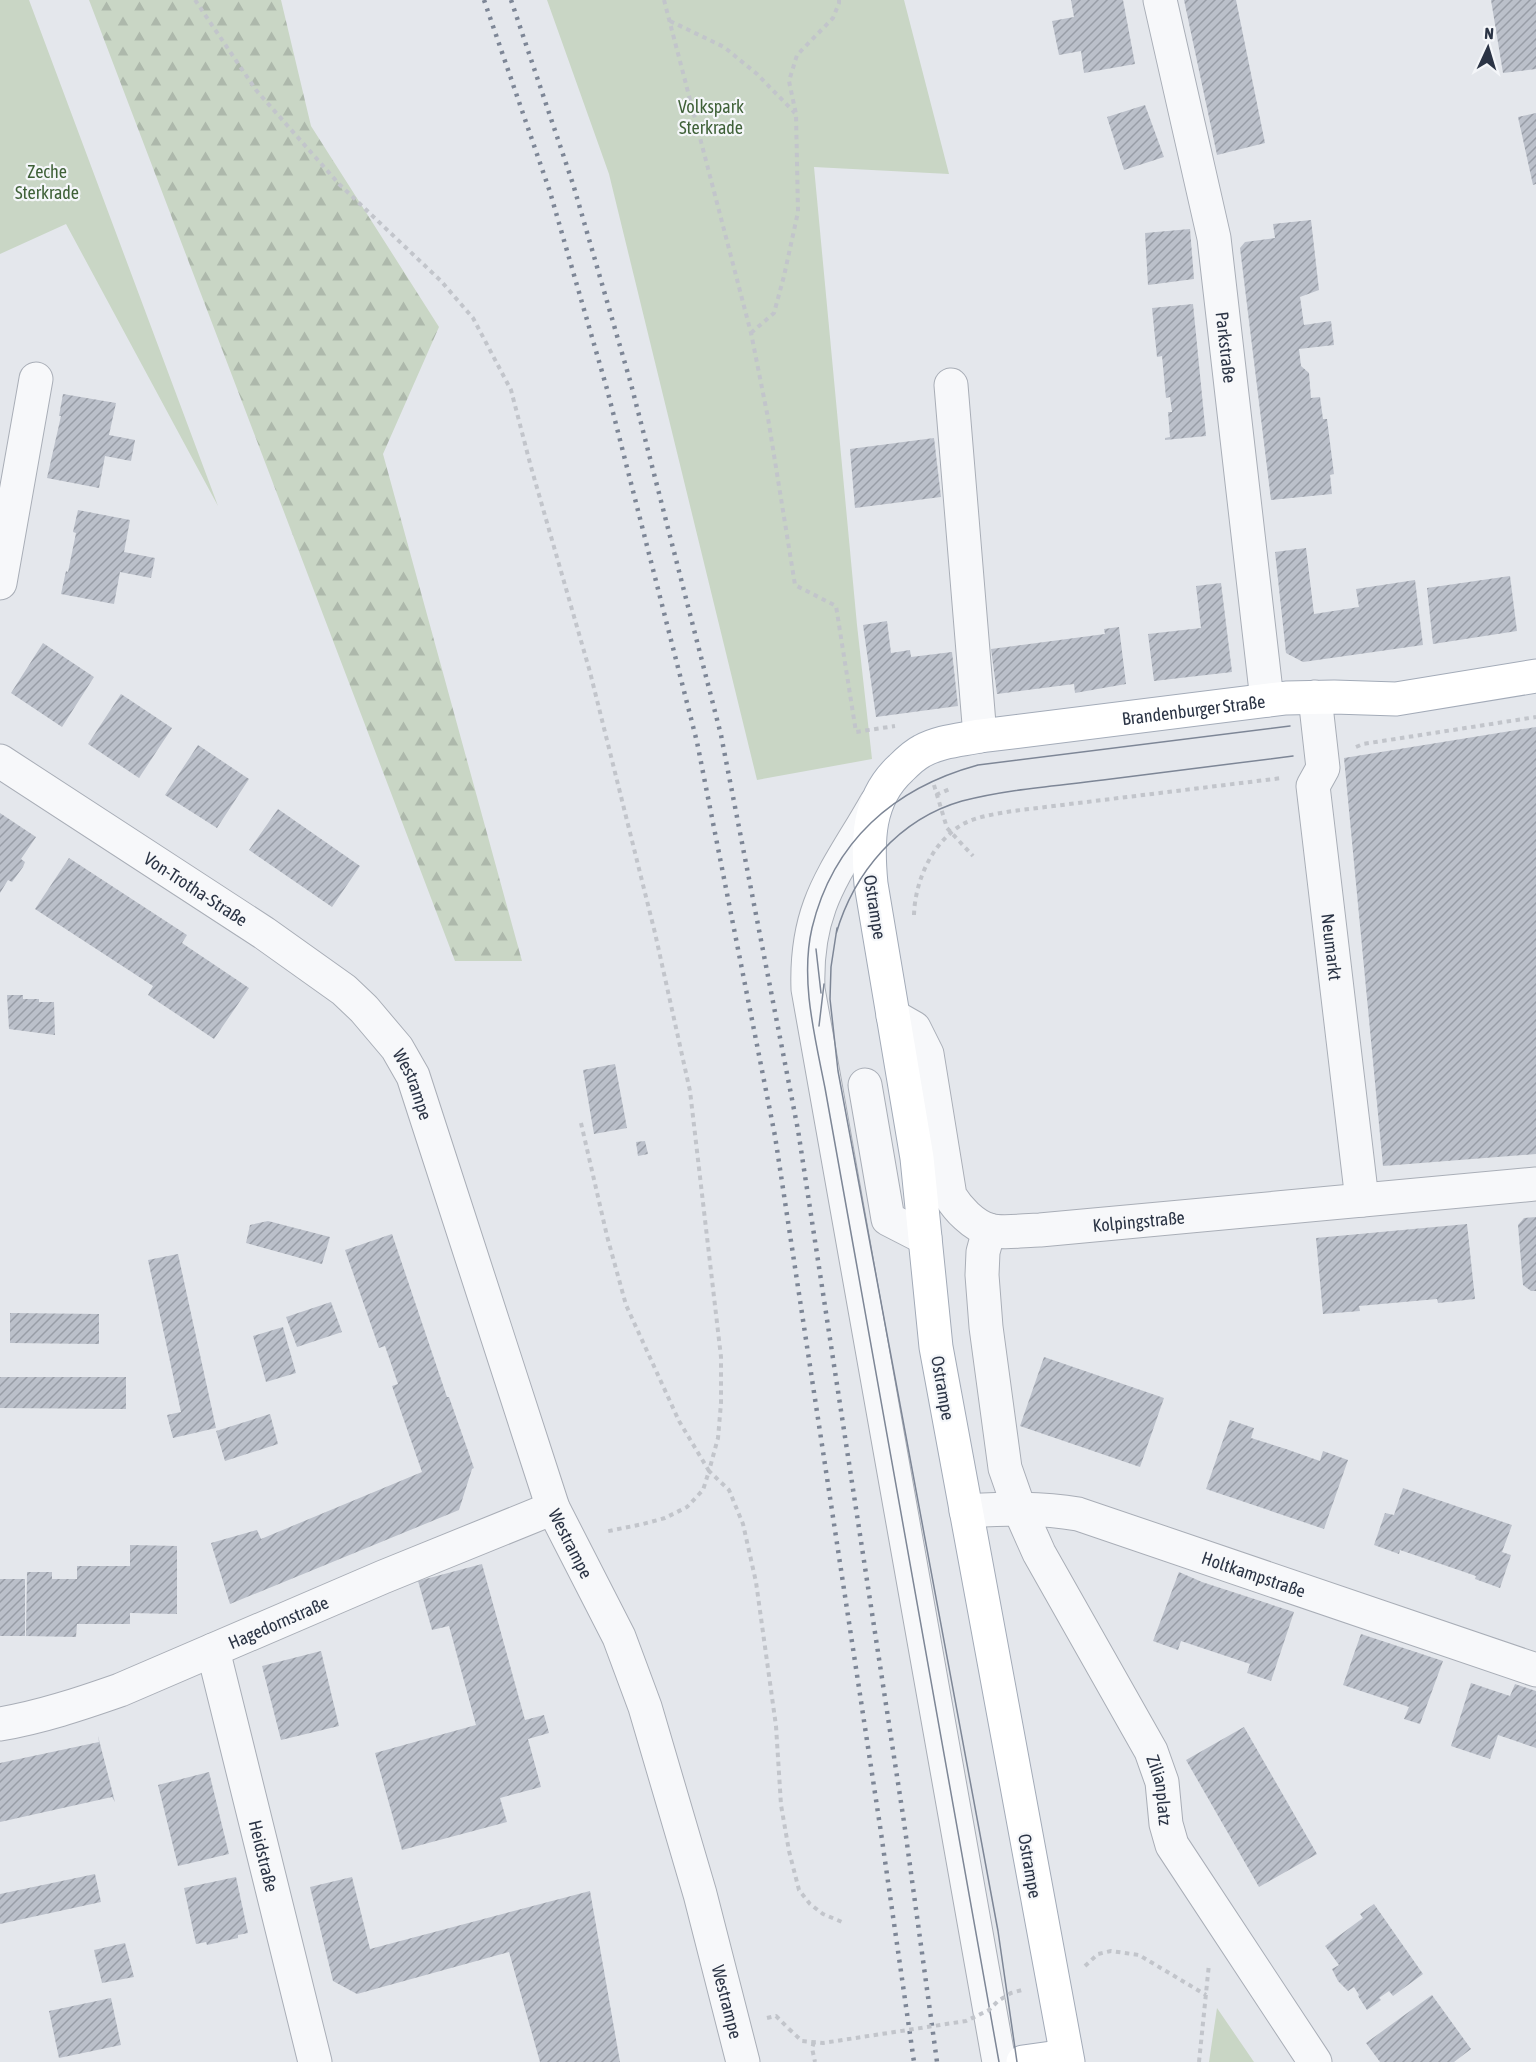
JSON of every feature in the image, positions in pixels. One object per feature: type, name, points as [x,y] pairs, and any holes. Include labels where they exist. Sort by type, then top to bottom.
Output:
[{"type":"main road","name":"Brandenburger Straße","points":[[876,803],[887,782],[923,750],[980,736],[1267,700],[1315,696],[1396,699],[1536,676]]},
{"type":"main road","name":"Ostrampe","points":[[876,803],[871,821],[869,865],[916,1158],[936,1347],[1072,2060]]},
{"type":"main road","points":[[1028,2061],[1072,2060]]},
{"type":"street","name":"Parkstraße","points":[[1160,0],[1214,238],[1267,700]]},
{"type":"street","points":[[0,583],[36,380]]},
{"type":"street","points":[[951,386],[980,736]]},
{"type":"street","name":"Neumarkt","points":[[1315,696],[1323,768],[1313,786],[1362,1200]]},
{"type":"street","name":"Von-Trotha-Straße","points":[[0,761],[306,961],[344,990],[382,1030]]},
{"type":"street","name":"Ostrampe","points":[[876,803],[827,884],[812,930],[808,960],[808,989],[999,2062]]},
{"type":"street","points":[[893,1016],[914,1028],[927,1054],[950,1196],[956,1206],[989,1230],[982,1264],[986,1327],[1005,1468],[1019,1508]]},
{"type":"street","name":"Westrampe","points":[[382,1030],[397,1048],[413,1076],[553,1508],[619,1637],[645,1707],[700,1894],[743,2062]]},
{"type":"street","points":[[865,1085],[888,1219],[925,1238]]},
{"type":"street","name":"Kolpingstraße","points":[[989,1230],[1040,1230],[1536,1184]]},
{"type":"street","name":"Hagedornstraße","points":[[0,1724],[27,1720],[120,1690],[383,1576],[553,1508]]},
{"type":"street","name":"Holtkampstraße","points":[[966,1511],[1019,1508],[1078,1514],[1536,1670]]},
{"type":"street","name":"Zilianplatz","points":[[1019,1508],[1039,1553],[1151,1751],[1162,1782],[1168,1836],[1172,1845],[1316,2062]]},
{"type":"street","name":"Heidstraße","points":[[213,1650],[315,2062]]},
{"type":"path","points":[[195,0],[255,90],[339,184],[441,281],[473,318],[496,357],[511,390],[590,672],[655,933],[690,1091],[721,1357],[718,1438],[703,1490],[687,1507],[665,1518],[605,1531],[573,1546]]},
{"type":"path","points":[[664,0],[751,333],[768,418],[795,585],[836,606],[856,732],[896,726]]},
{"type":"path","points":[[751,333],[774,313],[798,212],[796,114],[789,81],[797,55],[833,18],[838,0]]},
{"type":"path","points":[[670,21],[724,47],[756,74],[796,114]]},
{"type":"path","points":[[914,926],[914,907],[920,881],[930,858],[951,833],[964,824],[995,814],[1303,776],[1323,768],[1340,754],[1362,744],[1536,717]]},
{"type":"path","points":[[923,750],[947,828],[973,856]]},
{"type":"path","points":[[936,795],[952,788]]},
{"type":"path","points":[[581,1123],[607,1236],[626,1305],[680,1421],[709,1471],[729,1490],[743,1524],[756,1582],[775,1716],[781,1805],[799,1890],[810,1904],[823,1914],[842,1922]]},
{"type":"path","points":[[1199,2062],[1215,1912]]},
{"type":"path","points":[[1098,1954],[1111,1951],[1139,1955],[1206,1995]]},
{"type":"path","points":[[789,2029],[802,2041],[823,2043],[966,2021],[989,2010],[1011,1993],[1022,1990]]},
{"type":"path","points":[[813,2042],[815,2062]]},
{"type":"green space","name":"Zeche Sterkrade","points":[[0,0],[29,0],[218,506],[66,224],[0,254]]},
{"type":"green space","points":[[89,0],[281,0],[311,126],[439,327],[383,454],[522,961],[455,961]]},
{"type":"green space","name":"Volkspark Sterkrade","points":[[547,0],[904,0],[949,174],[814,167],[857,625],[872,759],[757,780],[609,174]]},
{"type":"green space","points":[[1217,2008],[1254,2062],[1209,2062]]},
{"type":"building","points":[[1071,0],[1123,0],[1135,64],[1084,73],[1081,51],[1059,55],[1052,21],[1074,17]]},
{"type":"building","points":[[1184,0],[1236,0],[1265,143],[1217,155]]},
{"type":"building","points":[[1491,0],[1536,0],[1536,69],[1503,73]]},
{"type":"building","points":[[1145,105],[1164,157],[1124,170],[1107,117]]},
{"type":"building","points":[[1536,113],[1536,184],[1533,185],[1518,117]]},
{"type":"building","points":[[1311,220],[1319,290],[1300,297],[1304,325],[1331,321],[1334,345],[1299,349],[1301,366],[1309,373],[1311,398],[1320,397],[1323,419],[1327,419],[1334,474],[1330,475],[1332,494],[1271,500],[1240,248],[1245,242],[1275,238],[1273,224]]},
{"type":"building","points":[[1190,229],[1194,279],[1148,285],[1145,233]]},
{"type":"building","points":[[1193,304],[1206,436],[1165,440],[1170,437],[1168,412],[1172,412],[1170,397],[1166,398],[1162,356],[1157,357],[1152,308]]},
{"type":"building","points":[[63,394],[116,403],[109,435],[135,440],[131,461],[105,456],[99,488],[47,478],[61,416],[59,416]]},
{"type":"building","points":[[934,438],[941,497],[855,508],[850,449]]},
{"type":"building","points":[[78,510],[130,520],[124,552],[155,558],[151,578],[120,572],[114,604],[61,594],[76,533],[73,532]]},
{"type":"building","points":[[1306,548],[1314,614],[1359,607],[1356,589],[1415,580],[1423,645],[1303,662],[1286,653],[1275,552]]},
{"type":"building","points":[[1510,576],[1517,631],[1433,644],[1427,588]]},
{"type":"building","points":[[1221,583],[1232,672],[1154,681],[1148,634],[1201,628],[1196,586]]},
{"type":"building","points":[[887,621],[891,653],[910,650],[911,657],[952,652],[958,706],[876,717],[863,625]]},
{"type":"building","points":[[1119,627],[1126,684],[1075,693],[1074,684],[997,694],[991,649],[1105,634],[1104,629]]},
{"type":"building","points":[[43,643],[94,677],[62,727],[11,693]]},
{"type":"building","points":[[121,694],[172,728],[139,778],[88,744]]},
{"type":"building","points":[[1536,727],[1536,1154],[1383,1166],[1344,758]]},
{"type":"building","points":[[198,745],[249,779],[217,828],[165,795]]},
{"type":"building","points":[[278,809],[360,866],[332,907],[249,850]]},
{"type":"building","points":[[0,813],[36,837],[21,859],[25,862],[23,867],[12,882],[8,880],[0,893]]},
{"type":"building","points":[[69,858],[187,935],[182,943],[249,988],[214,1039],[148,995],[153,986],[35,909]]},
{"type":"building","points":[[7,995],[23,995],[23,999],[54,1002],[55,1035],[9,1029]]},
{"type":"building","points":[[615,1064],[627,1128],[594,1134],[583,1070]]},
{"type":"building","points":[[645,1141],[648,1154],[638,1156],[636,1142]]},
{"type":"building","points":[[1536,1217],[1536,1291],[1531,1291],[1523,1285],[1518,1225],[1524,1218]]},
{"type":"building","points":[[268,1221],[330,1237],[322,1264],[246,1243],[250,1225]]},
{"type":"building","points":[[1467,1224],[1475,1299],[1438,1303],[1437,1299],[1359,1306],[1360,1311],[1323,1314],[1316,1238]]},
{"type":"building","points":[[392,1234],[447,1397],[449,1397],[474,1468],[459,1510],[230,1604],[211,1543],[257,1530],[261,1539],[422,1472],[392,1386],[398,1384],[385,1346],[379,1348],[345,1250]]},
{"type":"building","points":[[178,1254],[216,1428],[173,1438],[167,1415],[181,1412],[148,1260]]},
{"type":"building","points":[[331,1302],[342,1332],[297,1347],[286,1317]]},
{"type":"building","points":[[10,1313],[99,1314],[99,1344],[10,1343]]},
{"type":"building","points":[[283,1327],[296,1373],[266,1382],[253,1336]]},
{"type":"building","points":[[1044,1357],[1164,1398],[1140,1467],[1020,1426]]},
{"type":"building","points":[[0,1377],[126,1377],[126,1409],[0,1408]]},
{"type":"building","points":[[270,1414],[278,1444],[225,1461],[216,1431]]},
{"type":"building","points":[[1230,1420],[1254,1428],[1251,1438],[1320,1461],[1323,1451],[1348,1460],[1324,1529],[1206,1489]]},
{"type":"building","points":[[1403,1488],[1512,1525],[1502,1552],[1511,1555],[1500,1588],[1475,1579],[1476,1576],[1400,1550],[1399,1554],[1374,1545],[1385,1513],[1394,1515]]},
{"type":"building","points":[[130,1545],[177,1546],[177,1614],[130,1613],[130,1624],[77,1624],[76,1637],[26,1636],[27,1572],[52,1572],[52,1579],[77,1579],[77,1566],[130,1566]]},
{"type":"building","points":[[482,1564],[525,1720],[544,1715],[549,1733],[528,1739],[541,1787],[500,1798],[507,1822],[402,1850],[375,1753],[476,1725],[449,1626],[432,1630],[418,1581]]},
{"type":"building","points":[[1179,1572],[1202,1582],[1294,1612],[1271,1681],[1247,1673],[1250,1664],[1181,1641],[1178,1650],[1153,1641]]},
{"type":"building","points":[[0,1579],[25,1579],[25,1636],[0,1636]]},
{"type":"building","points":[[1361,1634],[1443,1661],[1420,1724],[1404,1719],[1409,1707],[1343,1685]]},
{"type":"building","points":[[321,1651],[339,1726],[281,1740],[262,1666]]},
{"type":"building","points":[[1471,1683],[1510,1696],[1515,1684],[1536,1691],[1536,1748],[1498,1735],[1490,1759],[1451,1746]]},
{"type":"building","points":[[1244,1727],[1317,1854],[1259,1887],[1186,1760]]},
{"type":"building","points":[[98,1736],[115,1802],[112,1797],[0,1822],[0,1763],[99,1742]]},
{"type":"building","points":[[209,1772],[229,1854],[178,1866],[158,1785]]},
{"type":"building","points":[[95,1874],[101,1902],[0,1924],[0,1894]]},
{"type":"building","points":[[236,1877],[248,1933],[238,1935],[238,1938],[207,1945],[206,1942],[196,1944],[184,1888]]},
{"type":"building","points":[[352,1877],[370,1949],[590,1891],[620,2062],[540,2062],[509,1952],[357,1994],[333,1981],[310,1887]]},
{"type":"building","points":[[1374,1904],[1423,1974],[1393,1996],[1389,1991],[1367,2010],[1354,1987],[1348,1991],[1338,1981],[1332,1969],[1339,1965],[1325,1946],[1363,1918],[1360,1914]]},
{"type":"building","points":[[125,1943],[134,1977],[102,1983],[94,1950]]},
{"type":"building","points":[[1432,1995],[1471,2049],[1454,2062],[1380,2062],[1366,2043]]},
{"type":"building","points":[[111,1998],[121,2045],[59,2058],[49,2011]]},
{"type":"tram line","points":[[999,2062],[813,1029],[808,988],[812,928],[822,897],[835,869],[871,822],[920,788],[948,775],[978,765],[1290,726]]},
{"type":"tram line","points":[[836,934],[854,890],[867,869],[899,835],[939,809],[962,801],[1014,791],[1293,756]]},
{"type":"tram line","points":[[837,928],[831,967],[830,999],[838,1071],[998,1931],[1017,2062]]},
{"type":"tram line","points":[[816,949],[821,993]]},
{"type":"tram line","points":[[819,1026],[824,984]]},
{"type":"railway","points":[[484,0],[550,192],[607,389],[697,742],[775,1136],[914,2062]]},
{"type":"railway","points":[[511,0],[573,184],[631,384],[721,735],[798,1130],[904,1822],[937,2062]]}]
